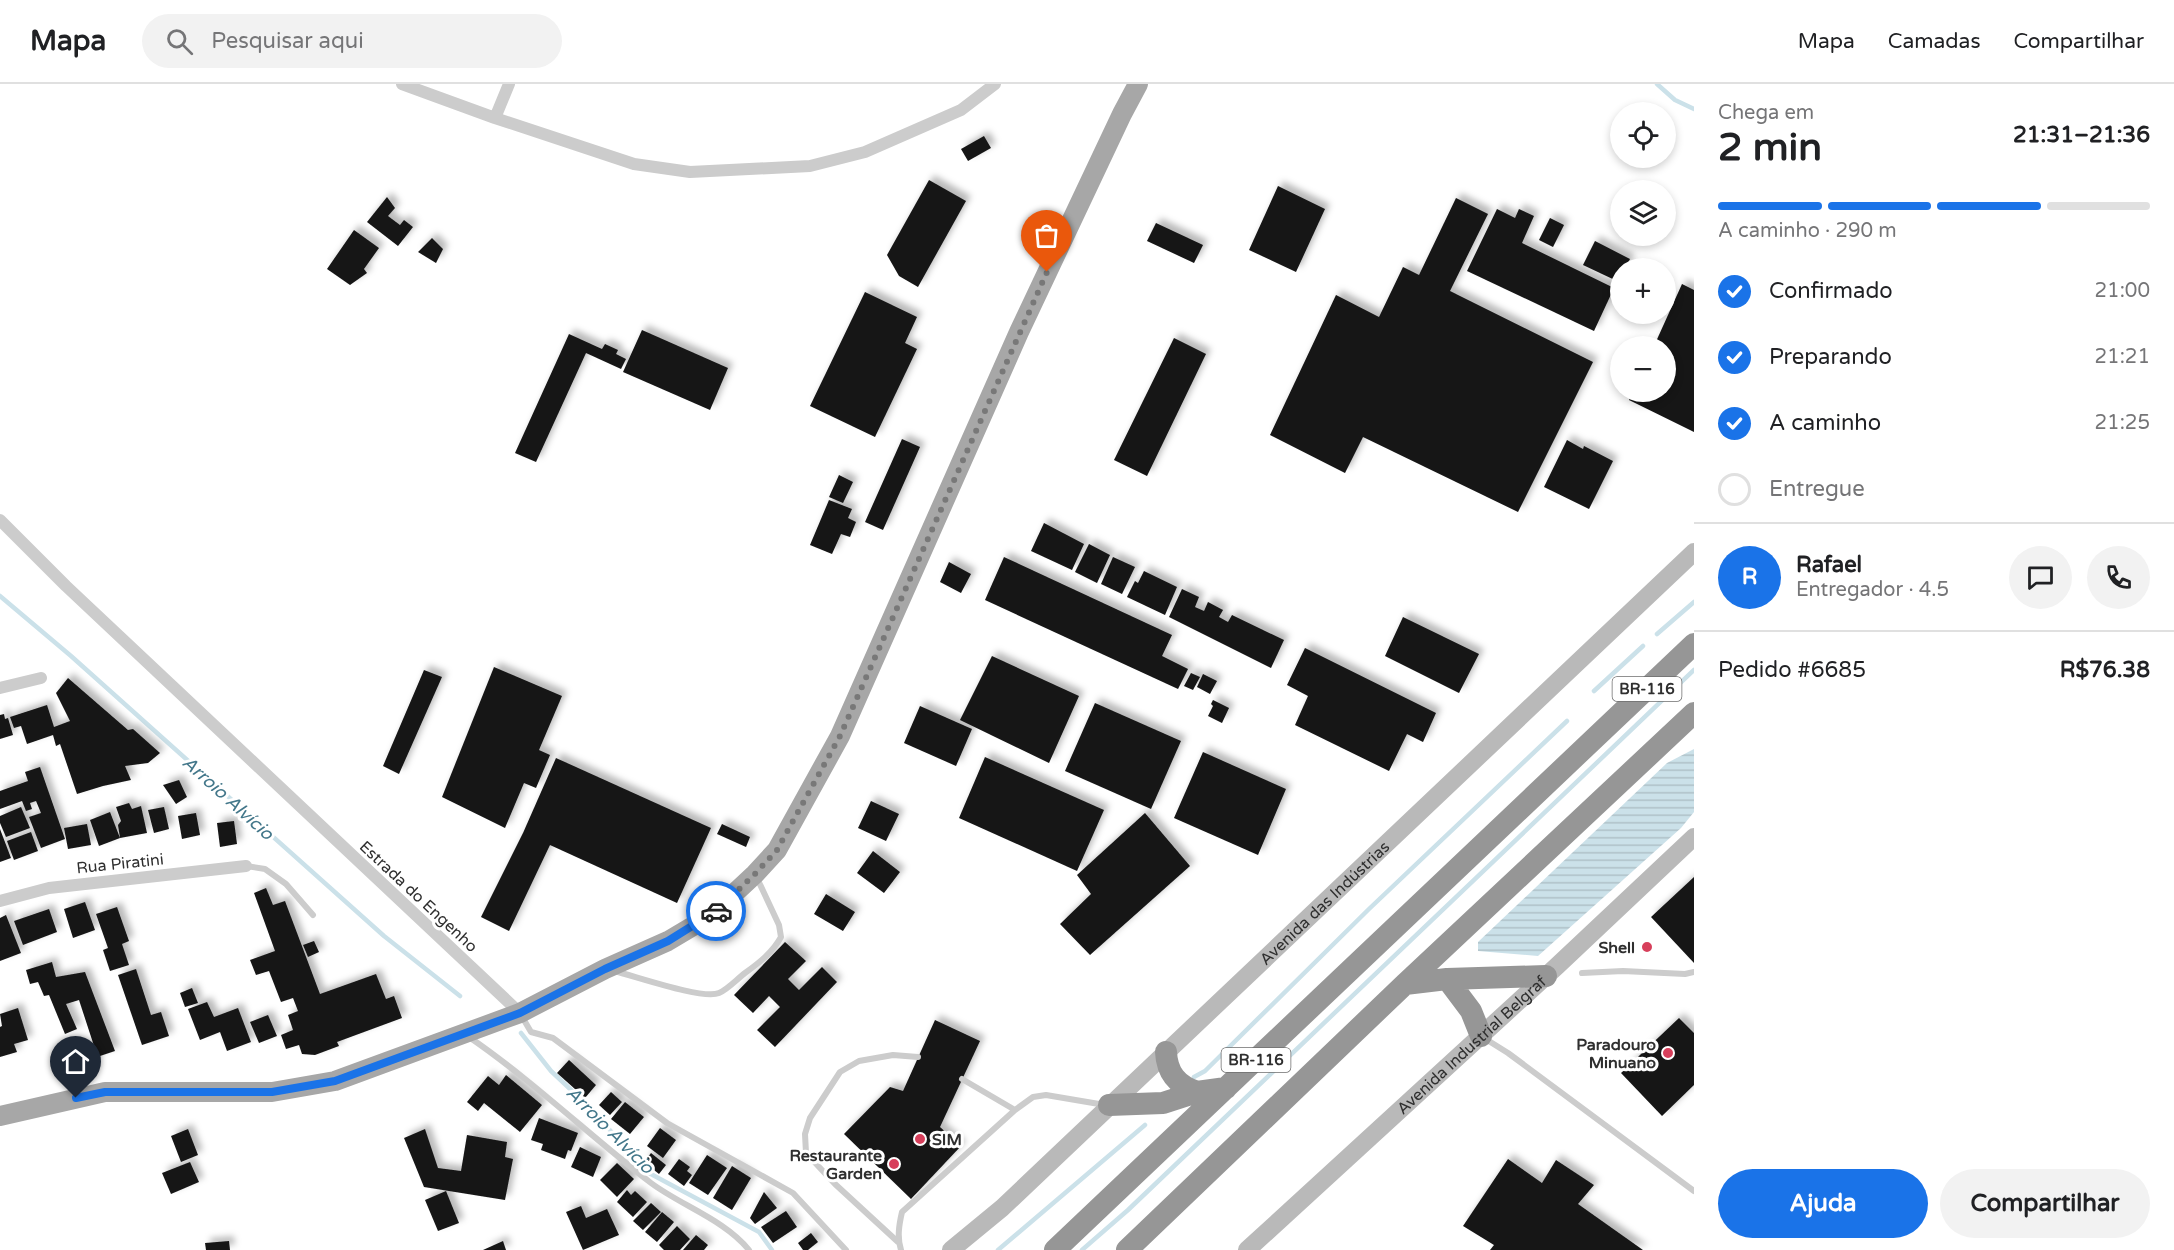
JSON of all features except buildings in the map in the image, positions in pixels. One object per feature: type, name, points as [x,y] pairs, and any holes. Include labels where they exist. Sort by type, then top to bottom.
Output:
[{"type":"highway","name":"BR-116","points":[[1055,1250],[1694,644]]},
{"type":"highway","name":"BR-116","points":[[1127,1250],[1405,984],[1694,713]]},
{"type":"highway","points":[[1405,984],[1447,979],[1546,976]]},
{"type":"highway","points":[[1447,979],[1471,1011],[1481,1036]]},
{"type":"highway","points":[[1166,1052],[1166,1063],[1177,1082],[1197,1092]]},
{"type":"highway","points":[[1109,1105],[1163,1103],[1197,1092],[1226,1088]]},
{"type":"main road","points":[[0,1116],[105,1092],[272,1092],[335,1081],[520,1013],[605,969],[668,941],[710,916],[777,850],[840,736],[1019,332],[1138,84]]},
{"type":"main road","name":"Avenida das Indústrias","points":[[951,1250],[1002,1208],[1694,552]]},
{"type":"main road","name":"Avenida Industrial Belgraf","points":[[1247,1250],[1694,837]]},
{"type":"street","points":[[402,84],[495,118],[634,164],[690,172],[752,171],[810,166],[865,152],[961,110],[995,84]]},
{"type":"street","points":[[495,118],[509,84]]},
{"type":"street","name":"Estrada do Engenho","points":[[0,520],[66,586],[520,1013]]},
{"type":"street","points":[[0,688],[41,678]]},
{"type":"street","name":"Rua Piratini","points":[[0,901],[49,888],[246,866]]},
{"type":"lane","points":[[246,866],[265,869],[286,884],[313,915]]},
{"type":"lane","points":[[605,969],[708,995],[719,993],[759,963],[777,945],[781,937],[778,924],[755,874]]},
{"type":"lane","points":[[1582,973],[1623,971],[1686,974],[1694,972]]},
{"type":"lane","name":"Estrada do Engenho","points":[[520,1013],[531,1032],[553,1038],[667,1123],[793,1193],[846,1250]]},
{"type":"lane","points":[[470,1031],[653,1184],[721,1227],[749,1250]]},
{"type":"lane","points":[[1481,1036],[1508,1053],[1694,1191]]},
{"type":"lane","points":[[898,1242],[835,1184],[806,1153],[805,1134],[810,1118],[840,1072],[859,1061],[893,1055],[918,1057]]},
{"type":"lane","points":[[962,1079],[1016,1110]]},
{"type":"lane","points":[[901,1250],[898,1242],[902,1212],[1016,1110],[1034,1097],[1046,1095],[1109,1105]]},
{"type":"water","points":[[1694,749],[1694,812],[1681,828],[1538,956],[1478,951],[1478,942],[1667,763]]},
{"type":"waterway","points":[[1657,84],[1675,100],[1694,109]]},
{"type":"waterway","name":"Arroio Alvício","points":[[0,596],[71,656],[384,936],[460,996]]},
{"type":"waterway","points":[[1657,634],[1694,602]]},
{"type":"waterway","points":[[1594,691],[1643,646]]},
{"type":"waterway","points":[[1082,1250],[1128,1210],[1694,670]]},
{"type":"waterway","points":[[1194,1077],[1205,1071],[1369,909],[1567,721]]},
{"type":"waterway","name":"Arroio Alvício","points":[[521,1033],[551,1071],[586,1104],[649,1173],[759,1232],[772,1250]]},
{"type":"waterway","points":[[998,1250],[1145,1125]]},
{"type":"way so far","points":[[716,911],[777,850],[840,736],[1047,272]]},
{"type":"place","name":"Shell","points":[[1647,947]]},
{"type":"place","name":"Paradouro Minuano","points":[[1668,1053]]},
{"type":"place","name":"SIM","points":[[920,1139]]},
{"type":"place","name":"Restaurante Garden","points":[[894,1164]]},
{"type":"route","points":[[76,1098],[105,1092],[272,1092],[335,1081],[520,1013],[605,969],[668,941],[716,911]]}]
